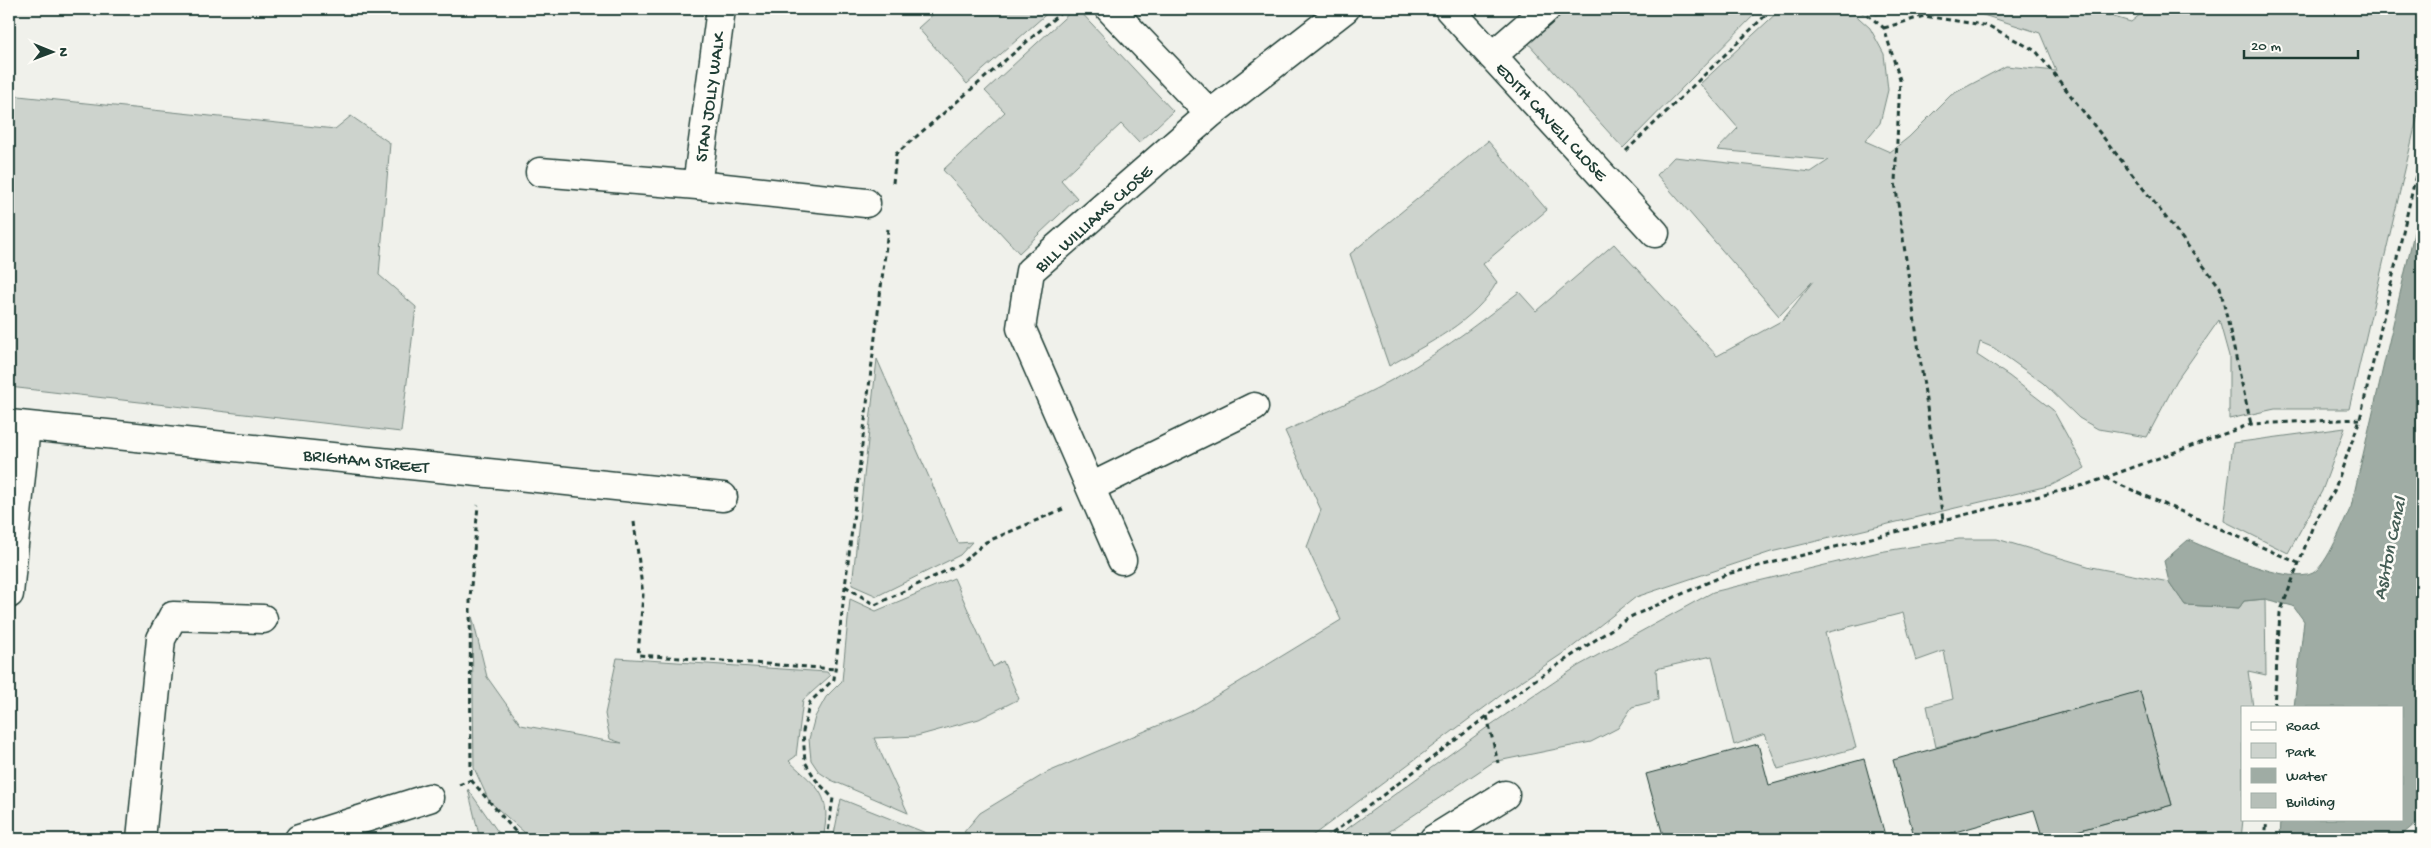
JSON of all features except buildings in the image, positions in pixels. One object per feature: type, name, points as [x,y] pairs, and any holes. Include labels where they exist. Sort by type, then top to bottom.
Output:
[{"type":"street","name":"STAN JOLLY WALK","points":[[697,186],[721,9]]},
{"type":"street","points":[[1110,9],[1210,114],[1346,9]]},
{"type":"street","name":"EDITH CAVELL CLOSE","points":[[1449,9],[1655,233]]},
{"type":"street","points":[[1492,56],[1546,9]]},
{"type":"street","name":"BILL WILLIAMS CLOSE","points":[[1122,560],[1021,328],[1030,271],[1210,114]]},
{"type":"street","name":"STAN JOLLY WALK","points":[[540,172],[866,204]]},
{"type":"street","points":[[1093,492],[1254,407]]},
{"type":"street","points":[[9,594],[17,425]]},
{"type":"street","name":"BRIGHAM STREET","points":[[17,425],[723,497]]},
{"type":"street","points":[[141,839],[161,639],[173,616],[263,619]]},
{"type":"street","points":[[1434,839],[1505,795]]},
{"type":"street","points":[[299,839],[429,798]]},
{"type":"path","points":[[893,184],[896,154],[1065,9]]},
{"type":"path","points":[[1601,175],[1772,9]]},
{"type":"path","points":[[1860,9],[1884,28],[1900,80],[1895,182],[1943,520]]},
{"type":"path","points":[[1884,28],[1924,16],[1989,26],[2036,51],[2220,287],[2251,424]]},
{"type":"path","points":[[2274,706],[2280,613],[2314,523],[2334,491],[2360,419],[2422,148]]},
{"type":"path","points":[[827,839],[833,798],[816,780],[805,762],[803,731],[810,702],[834,679],[836,668],[888,223]]},
{"type":"path","points":[[1325,839],[1532,682],[1630,617],[1726,574],[2104,478],[2251,424],[2360,419]]},
{"type":"path","points":[[481,472],[470,598],[471,780],[519,836],[530,839]]},
{"type":"path","points":[[2104,478],[2298,563]]},
{"type":"path","points":[[630,487],[643,595],[638,655],[836,668]]},
{"type":"path","points":[[845,586],[875,605],[960,564],[986,542],[1093,492]]},
{"type":"path","points":[[1487,716],[1505,795]]},
{"type":"path","points":[[429,798],[471,780]]},
{"type":"path","points":[[2265,839],[2267,820]]},
{"type":"green space","points":[[939,9],[1052,9],[967,84],[918,28]]},
{"type":"green space","points":[[1074,9],[1078,9],[1173,111],[1139,143],[1121,124],[1061,180],[1077,198],[1019,253],[943,170],[1005,112],[985,91]]},
{"type":"green space","points":[[1566,9],[1760,9],[1623,148],[1527,42]]},
{"type":"green space","points":[[1781,9],[1849,9],[1870,28],[1884,54],[1888,90],[1880,123],[1865,141],[1890,152],[1909,137],[1951,95],[2006,66],[2056,71],[2040,33],[1977,13],[1977,9],[2086,9],[2131,22],[2147,9],[2422,9],[2422,97],[2349,409],[2275,409],[2229,419],[2229,356],[2219,320],[2177,380],[2147,437],[2098,429],[2079,418],[2043,383],[1994,348],[1980,342],[1977,355],[2009,376],[2053,410],[2085,468],[2052,485],[1771,552],[1636,597],[1571,648],[1508,690],[1308,839],[981,839],[964,832],[980,813],[1046,773],[1190,712],[1341,620],[1307,547],[1321,510],[1285,431],[1356,399],[1398,377],[1486,318],[1519,292],[1536,311],[1614,244],[1717,356],[1783,320],[1813,281],[1779,316],[1657,175],[1674,157],[1811,172],[1829,160],[1717,150],[1738,128],[1700,84]]},
{"type":"green space","points":[[1868,9],[1909,9],[1876,15]]},
{"type":"green space","points":[[9,95],[335,129],[351,116],[390,143],[379,275],[416,307],[401,432],[9,387]]},
{"type":"green space","points":[[1488,141],[1547,210],[1483,264],[1497,282],[1476,309],[1449,331],[1389,366],[1350,254]]},
{"type":"green space","points":[[877,359],[958,543],[972,542],[960,555],[877,596],[852,585]]},
{"type":"green space","points":[[2345,428],[2322,491],[2288,553],[2224,521],[2233,443]]},
{"type":"green space","points":[[1959,539],[1997,539],[2091,567],[2169,582],[2185,605],[2239,608],[2244,601],[2265,599],[2266,675],[2248,671],[2253,706],[2241,706],[2241,820],[2243,820],[2241,839],[2055,839],[2054,837],[2172,805],[2140,692],[1936,747],[1927,706],[1953,699],[1944,651],[1916,661],[1903,613],[1825,633],[1856,748],[1778,769],[1765,734],[1734,745],[1712,656],[1656,669],[1658,700],[1632,707],[1618,728],[1591,742],[1493,762],[1378,839],[1333,839],[1489,726],[1578,666],[1713,592],[1879,552]]},
{"type":"green space","points":[[954,578],[993,667],[1003,661],[1019,699],[979,719],[917,736],[874,738],[908,813],[831,780],[819,772],[811,760],[809,739],[815,717],[826,697],[842,681],[850,599],[876,611]]},
{"type":"green space","points":[[472,616],[487,677],[521,725],[612,742],[622,743],[610,739],[605,714],[617,658],[827,672],[830,676],[803,700],[796,756],[789,761],[809,779],[821,794],[826,812],[823,839],[541,839],[525,833],[489,801],[474,768]]},
{"type":"green space","points":[[468,789],[498,832],[510,839],[480,839]]},
{"type":"green space","points":[[841,799],[941,839],[833,839]]},
{"type":"water","name":"Ashton Canal","points":[[2422,198],[2422,818],[2397,839],[2280,839],[2281,820],[2404,820],[2404,706],[2294,706],[2304,621],[2293,606],[2265,599],[2244,601],[2239,608],[2185,605],[2169,582],[2164,561],[2188,540],[2270,571],[2302,576],[2313,573],[2319,568],[2335,543],[2351,507]]}]
